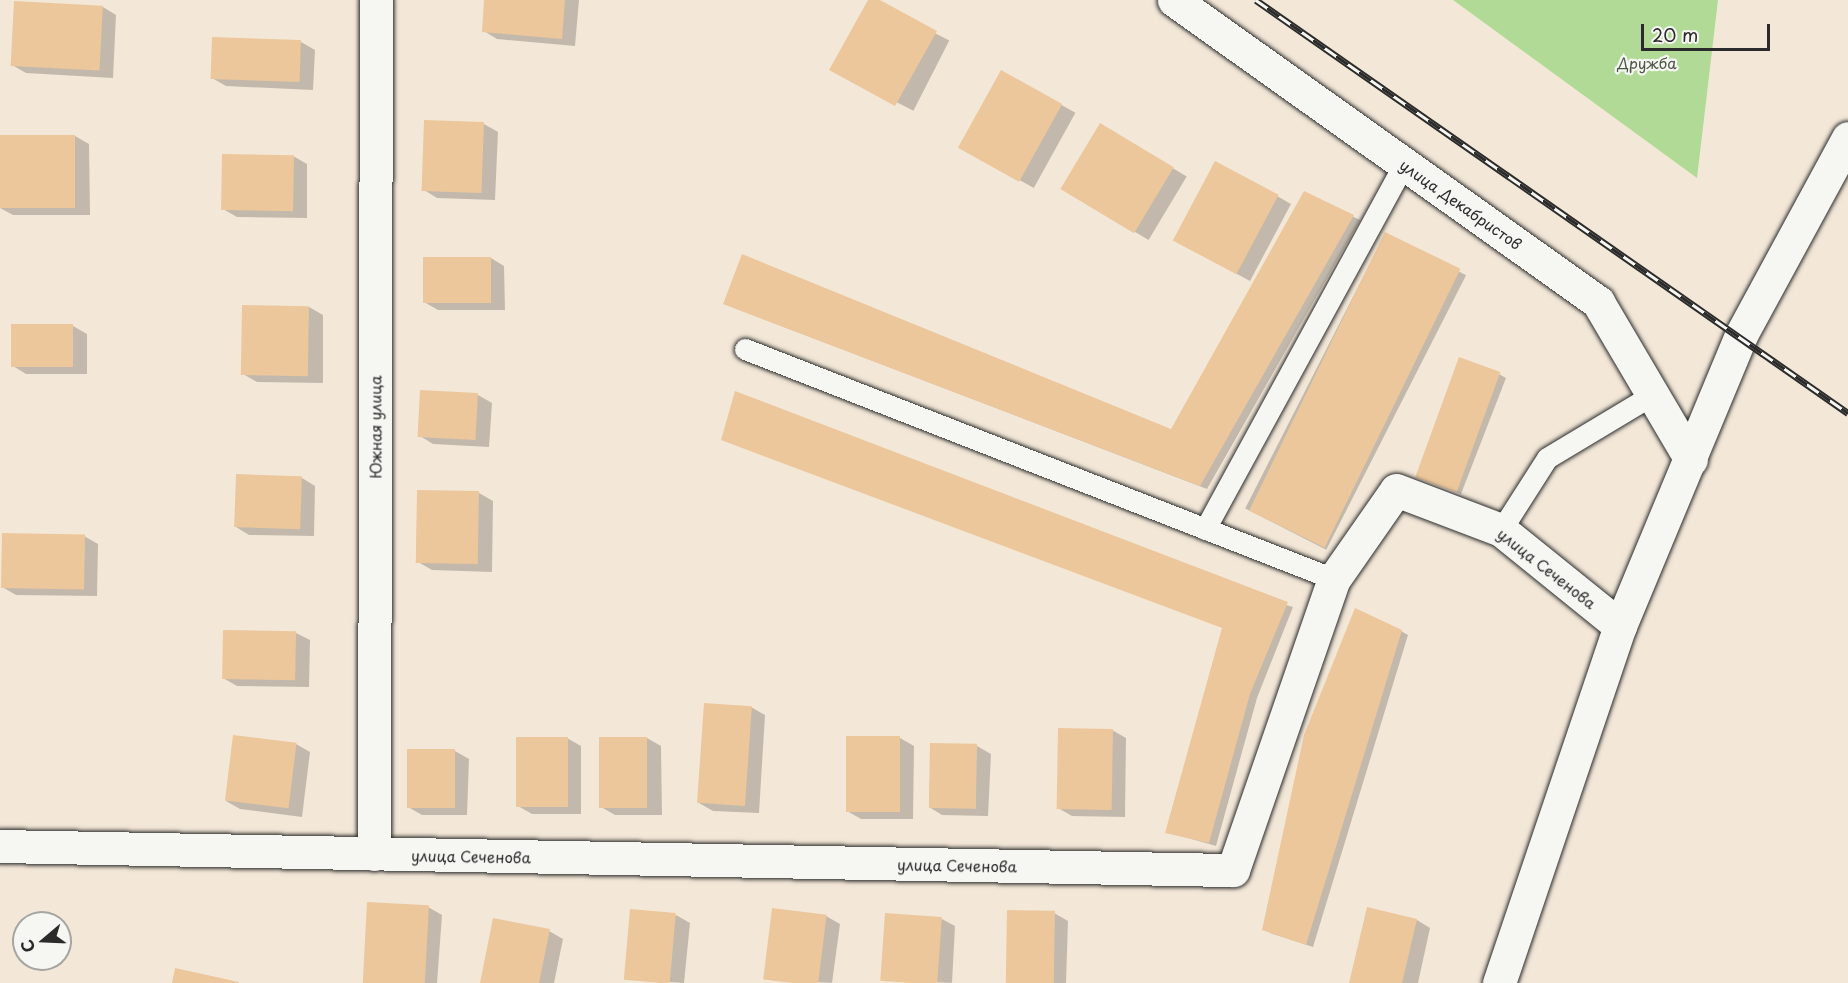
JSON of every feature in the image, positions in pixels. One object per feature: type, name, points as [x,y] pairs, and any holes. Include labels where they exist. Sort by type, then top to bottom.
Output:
[{"type":"street","name":"Южная улица","points":[[374,854],[376,0]]},
{"type":"street","name":"улица Декабристов","points":[[1174,0],[1598,302],[1690,460]]},
{"type":"street","points":[[1499,983],[1620,626],[1741,335],[1848,138]]},
{"type":"street","name":"улица Сеченова","points":[[0,846],[1233,870],[1334,579],[1396,490],[1501,530],[1620,626]]},
{"type":"lane","points":[[1205,529],[1404,164]]},
{"type":"lane","points":[[745,349],[1334,579]]},
{"type":"lane","points":[[1501,530],[1547,458],[1652,395]]},
{"type":"green space","name":"Дружба","points":[[1453,0],[1718,0],[1697,178]]},
{"type":"building","points":[[484,0],[565,0],[562,39],[482,32]]},
{"type":"building","points":[[868,0],[880,0],[937,31],[895,106],[829,70]]},
{"type":"building","points":[[14,1],[103,6],[99,71],[11,66]]},
{"type":"building","points":[[212,37],[301,40],[299,82],[211,79]]},
{"type":"building","points":[[1001,70],[1062,104],[1019,182],[958,148]]},
{"type":"building","points":[[424,120],[484,122],[481,193],[422,191]]},
{"type":"building","points":[[1100,123],[1174,167],[1134,233],[1060,189]]},
{"type":"building","points":[[0,135],[75,135],[75,208],[0,208]]},
{"type":"building","points":[[222,154],[294,155],[293,211],[221,210]]},
{"type":"building","points":[[1215,161],[1279,195],[1236,274],[1173,240]]},
{"type":"building","points":[[1304,191],[1354,215],[1200,486],[723,304],[742,254],[1171,429]]},
{"type":"building","points":[[1385,232],[1460,269],[1325,547],[1249,511]]},
{"type":"building","points":[[423,257],[491,257],[491,303],[423,303]]},
{"type":"building","points":[[242,305],[309,306],[308,376],[241,375]]},
{"type":"building","points":[[11,324],[73,324],[73,367],[11,367]]},
{"type":"building","points":[[1459,357],[1500,372],[1457,492],[1415,477]]},
{"type":"building","points":[[420,390],[478,393],[475,440],[418,437]]},
{"type":"building","points":[[735,391],[1288,602],[1250,694],[1209,843],[1165,833],[1222,628],[721,440]]},
{"type":"building","points":[[236,474],[302,476],[300,529],[234,527]]},
{"type":"building","points":[[417,490],[479,491],[478,564],[416,563]]},
{"type":"building","points":[[2,533],[85,534],[84,589],[1,588]]},
{"type":"building","points":[[1355,608],[1402,630],[1306,945],[1262,930],[1304,735]]},
{"type":"building","points":[[223,630],[296,631],[295,680],[222,679]]},
{"type":"building","points":[[704,703],[752,706],[745,806],[697,803]]},
{"type":"building","points":[[1058,728],[1113,729],[1112,810],[1057,809]]},
{"type":"building","points":[[233,735],[297,743],[288,808],[225,801]]},
{"type":"building","points":[[846,736],[900,736],[900,812],[846,812]]},
{"type":"building","points":[[516,737],[568,737],[568,807],[516,807]]},
{"type":"building","points":[[599,737],[647,737],[647,808],[599,808]]},
{"type":"building","points":[[930,743],[977,744],[976,809],[929,808]]},
{"type":"building","points":[[407,749],[455,749],[455,808],[407,808]]},
{"type":"building","points":[[367,902],[429,905],[425,983],[363,983]]},
{"type":"building","points":[[1367,907],[1417,919],[1402,983],[1349,983]]},
{"type":"building","points":[[772,908],[827,915],[818,983],[763,979]]},
{"type":"building","points":[[630,909],[676,913],[670,983],[624,980]]},
{"type":"building","points":[[1007,910],[1055,911],[1054,983],[1006,983]]},
{"type":"building","points":[[885,913],[942,917],[937,983],[880,981]]},
{"type":"building","points":[[493,918],[550,929],[539,983],[480,983]]},
{"type":"building","points":[[175,968],[239,982],[239,983],[172,983]]},
{"type":"railway","points":[[1256,0],[1848,413]]}]
